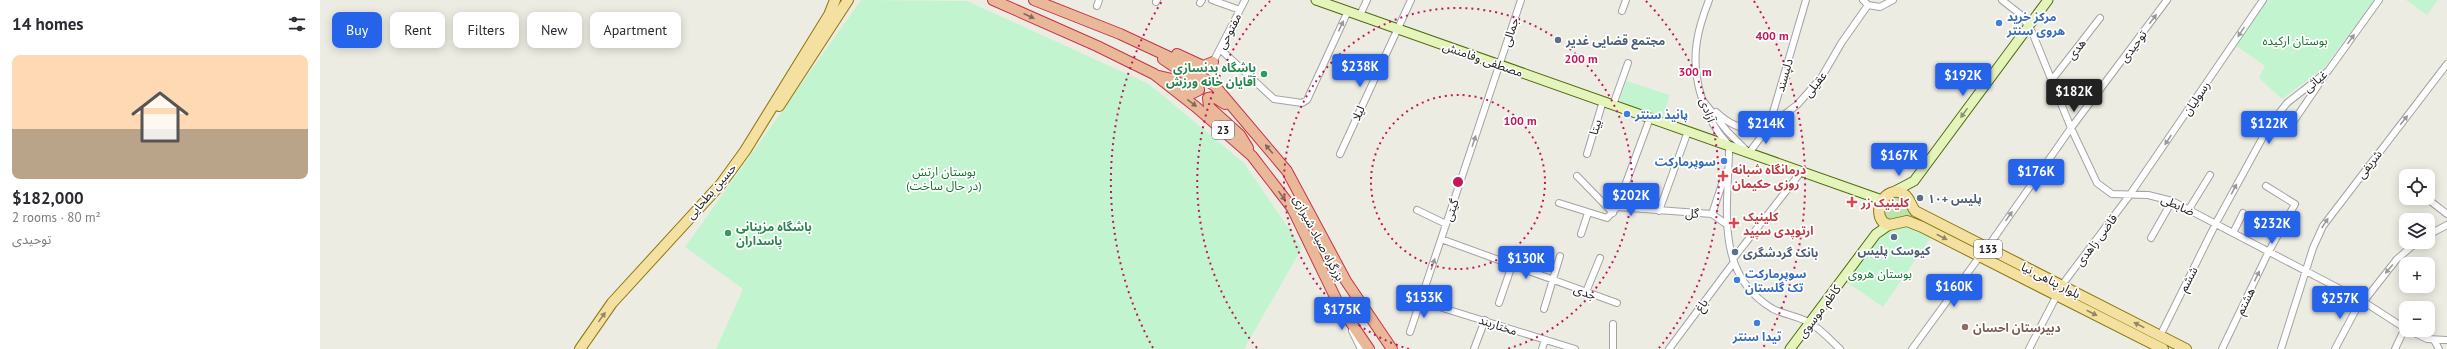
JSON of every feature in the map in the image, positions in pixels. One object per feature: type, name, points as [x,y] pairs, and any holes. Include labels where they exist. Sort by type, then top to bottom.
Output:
[{"type":"highway","name":"بزرگراه صیاد شیرازی","points":[[993,0],[1097,46],[1154,74],[1196,107],[1252,156],[1292,208],[1339,305],[1369,349]]},
{"type":"highway","name":"بزرگراه صیاد شیرازی","points":[[1034,0],[1178,61],[1215,86],[1287,171],[1346,281],[1392,349]]},
{"type":"highway","points":[[1067,13],[1089,14],[1200,65],[1207,66],[1213,62]]},
{"type":"highway","points":[[1153,50],[1197,82],[1199,90],[1193,93],[1172,79],[1154,74]]},
{"type":"highway","points":[[1252,156],[1240,136],[1209,107],[1208,98],[1217,98],[1254,132]]},
{"type":"main road","name":"حسین بطحایی","points":[[580,349],[612,304],[721,184],[744,151],[829,15],[835,0]]},
{"type":"main road","points":[[744,151],[755,140],[793,86],[848,0]]},
{"type":"main road","name":"مصطفی وفامنش","points":[[1316,0],[1709,138],[1729,148],[1749,152],[1800,172],[1882,200]]},
{"type":"main road","points":[[1876,234],[1878,213],[1882,200],[1914,181],[2048,0]]},
{"type":"main road","name":"مصطفی وفامنش","points":[[1650,118],[1687,134],[1729,148],[1782,169],[1800,172]]},
{"type":"main road","name":"بلوار پناهی نیا","points":[[1895,191],[1907,196],[1915,211],[2186,349]]},
{"type":"main road","points":[[1876,234],[1889,225],[1883,222],[1878,213]]},
{"type":"main road","name":"بلوار پناهی نیا","points":[[1889,225],[1907,221],[1980,256],[2163,349]]},
{"type":"main road","name":"کاظم موسوی","points":[[1790,349],[1876,234]]},
{"type":"main road","points":[[2057,295],[2062,285]]},
{"type":"street","points":[[1212,0],[1240,10]]},
{"type":"street","name":"مفتوحی","points":[[1213,62],[1245,0]]},
{"type":"street","points":[[1360,16],[1367,0]]},
{"type":"street","name":"لیلا","points":[[1340,154],[1411,0]]},
{"type":"street","name":"جمالی","points":[[1500,65],[1521,0]]},
{"type":"street","points":[[1622,11],[1626,0]]},
{"type":"street","name":"آزادی","points":[[1708,0],[1697,41],[1696,57],[1707,114],[1729,148]]},
{"type":"street","name":"دلپسند","points":[[1769,126],[1806,0]]},
{"type":"street","points":[[1863,0],[1868,5],[1880,7],[1893,0]]},
{"type":"street","name":"توحیدی","points":[[1986,248],[2071,128],[2167,0]]},
{"type":"street","name":"رسولیان","points":[[2130,196],[2263,0]]},
{"type":"street","name":"غیاثی","points":[[2216,223],[2269,126],[2287,103],[2328,70],[2379,0]]},
{"type":"street","name":"ضابطی","points":[[2006,1],[2021,15],[2028,26],[2071,128],[2097,183],[2112,194],[2130,196],[2148,195],[2172,201],[2363,301],[2399,324]]},
{"type":"street","name":"عقیلی","points":[[1749,152],[1769,126],[1788,113],[1814,87],[1868,5]]},
{"type":"street","points":[[1220,49],[1274,99],[1302,103],[1308,100],[1348,11]]},
{"type":"street","name":"هدی","points":[[2051,81],[2100,18]]},
{"type":"street","points":[[1613,105],[1628,63]]},
{"type":"street","name":"شریفی","points":[[2281,349],[2319,233],[2327,220],[2447,64]]},
{"type":"street","name":"گیتی","points":[[1410,332],[1500,65]]},
{"type":"street","points":[[2287,131],[2328,70]]},
{"type":"street","name":"بیتا","points":[[1587,154],[1603,101]]},
{"type":"street","points":[[1704,102],[1723,119],[1738,127],[1762,129],[1769,126]]},
{"type":"street","points":[[1704,102],[1727,131],[1749,152]]},
{"type":"street","points":[[1559,203],[1607,218],[1613,213],[1617,207],[1650,118]]},
{"type":"street","points":[[1660,211],[1687,134]]},
{"type":"street","points":[[1709,138],[1722,138]]},
{"type":"street","points":[[1729,148],[1726,224],[1728,244],[1733,260],[1752,291],[1764,303],[1781,313],[1810,322],[1840,349]]},
{"type":"street","points":[[1726,224],[1712,214],[1729,165]]},
{"type":"street","name":"باغ","points":[[1669,349],[1733,260],[1800,172]]},
{"type":"street","points":[[2189,209],[2210,175]]},
{"type":"street","points":[[1577,176],[1613,213]]},
{"type":"street","name":"هشتم","points":[[2222,349],[2268,252],[2295,204],[2266,186]]},
{"type":"street","name":"قاضی زاهدی","points":[[2062,285],[2130,196]]},
{"type":"street","points":[[2151,238],[2172,201]]},
{"type":"street","points":[[2435,205],[2447,214]]},
{"type":"street","name":"گل","points":[[1617,207],[1712,214]]},
{"type":"street","points":[[1417,210],[1446,224]]},
{"type":"street","points":[[1581,234],[1588,213]]},
{"type":"street","points":[[2233,233],[2243,213]]},
{"type":"street","name":"ششم","points":[[2160,336],[2216,223]]},
{"type":"street","points":[[2435,231],[2447,225]]},
{"type":"street","name":"جدی","points":[[1441,239],[1616,303]]},
{"type":"street","points":[[2335,349],[2363,301],[2397,259],[2409,249]]},
{"type":"street","points":[[1544,309],[1560,256]]},
{"type":"street","points":[[1912,349],[1980,256]]},
{"type":"street","points":[[1586,292],[1600,258]]},
{"type":"street","points":[[1499,303],[1512,265]]},
{"type":"street","points":[[2029,349],[2057,295]]},
{"type":"street","name":"مختاربند","points":[[1420,301],[1575,349]]},
{"type":"street","points":[[1339,305],[1361,349]]},
{"type":"street","points":[[1474,349],[1485,320]]},
{"type":"street","points":[[1613,324],[1613,349]]},
{"type":"street","points":[[2395,349],[2402,337]]},
{"type":"street","name":"ضابطی","points":[[2427,337],[2434,340],[2447,340]]},
{"type":"street","points":[[1542,349],[1545,340]]},
{"type":"street","points":[[2434,340],[2438,349]]},
{"type":"green space","name":"بوستان ارتش (در حال ساخت)","points":[[861,0],[967,1],[1149,84],[1244,163],[1302,248],[1244,349],[716,349],[743,289],[685,247]]},
{"type":"green space","name":"بوستان ارکیده","points":[[2267,0],[2374,0],[2324,68],[2282,99],[2259,78],[2265,66],[2235,45]]},
{"type":"green space","points":[[2406,0],[2438,0],[2427,15]]},
{"type":"green space","points":[[1626,81],[1670,95],[1663,117],[1619,103]]},
{"type":"green space","points":[[1901,196],[1909,212],[1915,218],[1887,219],[1884,216],[1884,208],[1892,197]]},
{"type":"green space","name":"بوستان هروی","points":[[1908,225],[1931,237],[1883,307],[1845,281],[1883,234]]},
{"type":"green space","points":[[1942,230],[2042,281],[2042,282],[1941,232]]},
{"type":"place","name":"مرکز خرید هروی سنتر","points":[[1999,23]]},
{"type":"place","name":"مجتمع قضایی غدیر","points":[[1558,40]]},
{"type":"place","name":"باشگاه بدنسازی آقایان خانه ورزش","points":[[1264,74]]},
{"type":"place","name":"پانیذ سنتر","points":[[1627,114]]},
{"type":"place","name":"سوپرمارکت","points":[[1724,161]]},
{"type":"place","name":"درمانگاه شبانه روزی حکیمان","points":[[1723,176]]},
{"type":"place","name":"پلیس +۱۰","points":[[1920,198]]},
{"type":"place","name":"کلینیک زر","points":[[1852,202]]},
{"type":"place","name":"کلینیک ارتوپدی سپید","points":[[1734,223]]},
{"type":"place","name":"باشگاه مزینانی پاسداران","points":[[728,233]]},
{"type":"place","name":"کیوسک پلیس","points":[[1894,237]]},
{"type":"place","name":"بانک گردشگری","points":[[1735,252]]},
{"type":"place","name":"سوپرمارکت تک گلستان","points":[[1737,280]]},
{"type":"place","name":"تیدا سنتر","points":[[1757,323]]},
{"type":"place","name":"دبیرستان احسان","points":[[1965,327]]}]
